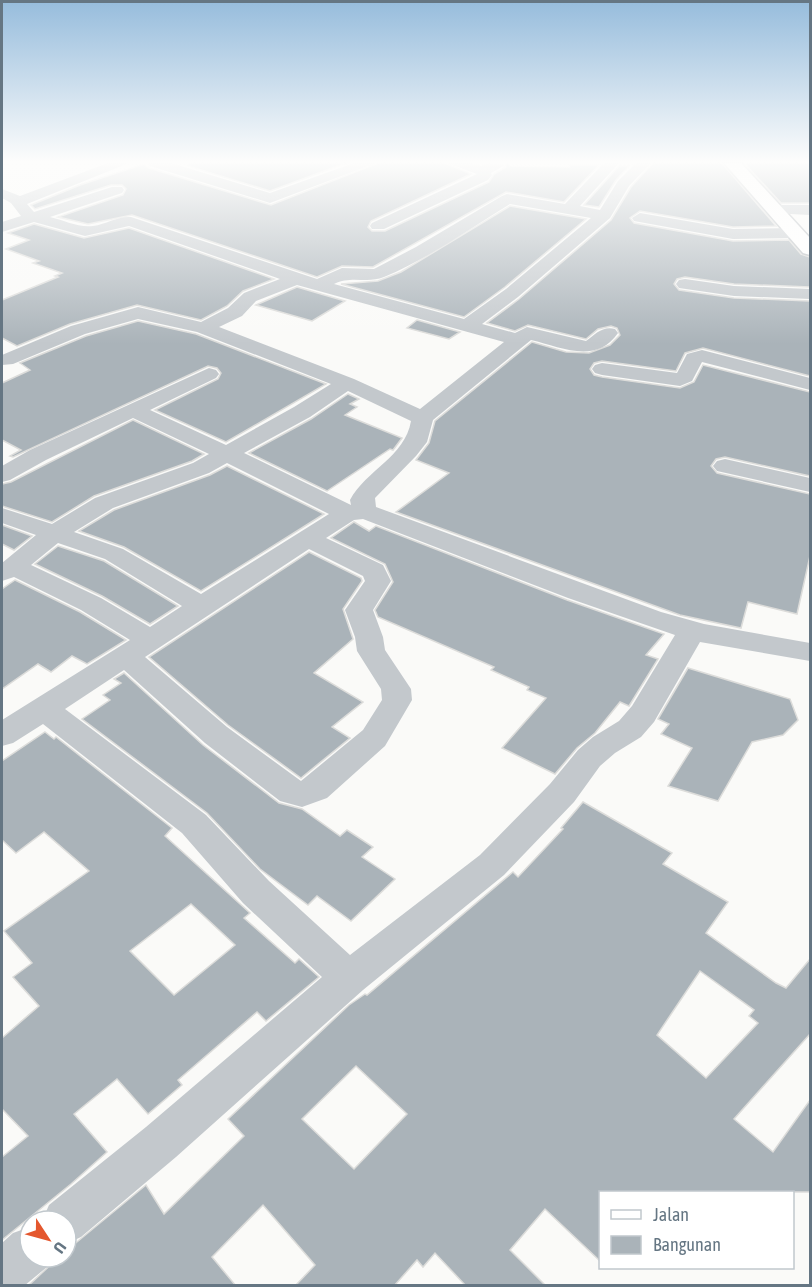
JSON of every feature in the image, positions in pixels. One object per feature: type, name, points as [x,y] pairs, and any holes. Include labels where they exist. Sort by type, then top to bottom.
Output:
[{"type":"main road","points":[[788,223],[806,244]]},
{"type":"street","points":[[56,223],[85,231],[98,230],[117,223]]},
{"type":"street","points":[[134,223],[296,279],[518,340]]},
{"type":"street","points":[[378,226],[384,223]]},
{"type":"street","points":[[319,285],[342,273],[377,274],[422,251],[468,223]]},
{"type":"street","points":[[467,326],[512,293],[594,223]]},
{"type":"street","points":[[669,223],[806,244]]},
{"type":"street","points":[[203,328],[235,312],[250,297],[296,279]]},
{"type":"street","points":[[685,284],[734,291],[810,294]]},
{"type":"street","points":[[3,364],[78,330],[138,313],[203,328],[347,383],[422,418]]},
{"type":"street","points":[[422,418],[526,333],[586,347],[593,345],[608,333]]},
{"type":"street","points":[[602,369],[680,380],[685,378],[694,358],[705,356],[810,384]]},
{"type":"street","points":[[2,475],[38,455],[209,374]]},
{"type":"street","points":[[7,570],[56,532],[105,503],[201,468],[347,383]]},
{"type":"street","points":[[134,411],[356,512],[584,595],[692,631],[772,643],[810,652]]},
{"type":"street","points":[[2,735],[203,607],[306,538],[356,512],[364,496],[416,442],[422,428],[422,418]]},
{"type":"street","points":[[725,466],[810,484]]},
{"type":"street","points":[[2,514],[114,554],[203,607]]},
{"type":"street","points":[[126,656],[216,735],[292,792],[303,794],[315,789],[374,738],[397,700],[396,689],[371,651],[359,610],[378,581],[374,571],[306,538]]},
{"type":"street","points":[[7,570],[92,604],[152,640]]},
{"type":"street","points":[[78,1210],[161,1142],[349,978],[492,866],[562,793],[589,758],[604,745],[630,729],[643,714],[692,631]]},
{"type":"street","points":[[43,708],[194,824],[256,892],[349,978]]},
{"type":"street","points":[[2,1273],[18,1260]]},
{"type":"building","points":[[156,223],[370,223],[368,227],[372,231],[385,231],[402,223],[451,223],[373,267],[342,266],[317,277]]},
{"type":"building","points":[[482,223],[581,223],[505,287],[464,317],[341,284],[378,281],[401,272]]},
{"type":"building","points":[[607,223],[634,223],[733,241],[789,240],[801,254],[810,257],[810,287],[734,284],[685,277],[677,279],[674,284],[679,290],[734,298],[810,301],[810,376],[703,348],[685,353],[676,371],[602,361],[594,363],[590,369],[594,375],[602,377],[680,388],[694,382],[703,365],[810,392],[810,476],[725,457],[716,459],[711,466],[717,473],[810,494],[810,556],[797,614],[748,602],[741,628],[680,615],[396,512],[449,473],[416,460],[429,443],[435,421],[532,342],[566,352],[589,353],[610,345],[620,335],[617,328],[611,326],[598,329],[586,339],[528,325],[515,331],[487,323],[519,299]]},
{"type":"building","points":[[710,223],[773,223],[776,226],[733,227]]},
{"type":"building","points":[[34,224],[84,238],[129,228],[274,279],[243,291],[227,306],[201,320],[137,305],[70,324],[17,346],[2,338],[2,300],[58,277],[55,276],[62,273],[33,263],[39,261],[6,249],[29,240],[8,233]]},
{"type":"building","points":[[297,287],[345,301],[312,321],[256,305]]},
{"type":"building","points":[[417,320],[460,332],[449,339],[407,328]]},
{"type":"building","points":[[138,321],[196,334],[326,384],[226,442],[155,410],[218,379],[221,373],[217,368],[208,366],[13,457],[10,456],[21,450],[2,440],[2,383],[30,370],[20,363],[86,336]]},
{"type":"building","points":[[348,394],[359,399],[350,404],[357,407],[345,415],[402,438],[393,450],[390,449],[327,491],[249,453],[311,419]]},
{"type":"building","points":[[133,420],[204,454],[192,461],[94,496],[52,522],[2,506],[2,484],[11,482]]},
{"type":"building","points":[[227,466],[324,514],[201,591],[124,547],[79,531],[114,510],[210,475]]},
{"type":"building","points":[[354,522],[369,531],[376,526],[567,600],[664,634],[646,655],[658,659],[629,706],[620,702],[595,733],[577,748],[555,774],[502,748],[546,698],[527,690],[529,687],[491,670],[494,667],[378,617],[375,610],[393,582],[385,564],[331,538]]},
{"type":"building","points":[[2,525],[32,536],[14,550],[2,544]]},
{"type":"building","points":[[58,546],[104,561],[178,606],[150,624],[102,596],[35,564]]},
{"type":"building","points":[[309,552],[361,578],[362,581],[343,609],[353,639],[314,673],[363,702],[332,727],[350,738],[301,778],[228,725],[149,657]]},
{"type":"building","points":[[15,580],[80,612],[126,640],[87,664],[72,656],[51,672],[38,664],[2,689],[2,589]]},
{"type":"building","points":[[688,668],[790,699],[798,720],[783,735],[752,742],[718,801],[668,786],[692,748],[661,734],[669,724],[658,719]]},
{"type":"building","points":[[124,673],[203,745],[279,803],[302,809],[340,836],[347,830],[373,847],[362,857],[395,879],[351,921],[317,896],[308,905],[260,869],[207,813],[82,719],[110,700],[103,695],[121,683],[114,679]]},
{"type":"building","points":[[45,732],[54,739],[56,737],[172,828],[165,836],[250,913],[244,918],[295,963],[299,959],[319,977],[266,1021],[257,1012],[178,1080],[182,1085],[148,1114],[117,1079],[74,1114],[107,1152],[40,1209],[18,1209],[18,1227],[2,1240],[2,1157],[28,1136],[2,1109],[2,1038],[39,1006],[13,977],[32,963],[4,931],[89,871],[44,832],[16,853],[2,840],[2,761]],"holes":[[[191,904],[235,945],[174,995],[130,951]]]},
{"type":"building","points":[[583,802],[672,853],[663,864],[728,902],[706,933],[776,983],[786,988],[810,959],[810,1034],[734,1119],[773,1152],[810,1100],[810,1192],[599,1191],[599,1260],[545,1209],[510,1250],[546,1286],[466,1286],[435,1253],[423,1267],[417,1260],[394,1286],[295,1286],[315,1265],[263,1205],[212,1257],[236,1286],[28,1286],[46,1269],[78,1269],[78,1241],[146,1185],[164,1214],[244,1136],[228,1119],[349,1005],[365,994],[367,995],[513,872],[518,877],[563,829],[561,828]],"holes":[[[700,971],[754,1010],[749,1016],[758,1023],[706,1078],[657,1035]],[[356,1066],[407,1114],[354,1169],[302,1119]]]}]
